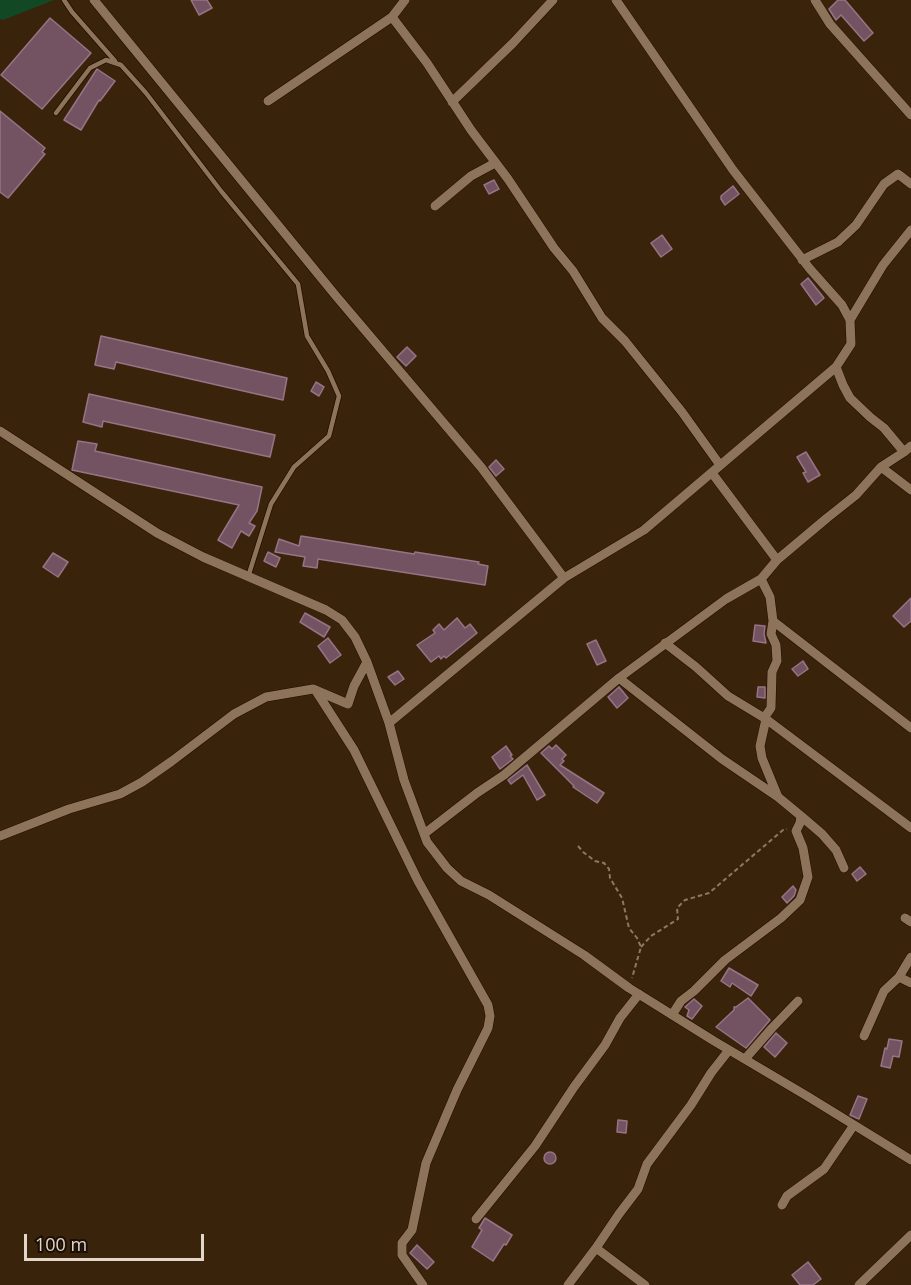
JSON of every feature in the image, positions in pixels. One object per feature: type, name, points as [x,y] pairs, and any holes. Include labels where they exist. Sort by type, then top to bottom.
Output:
[{"type":"street","points":[[94,0],[336,296],[481,467],[564,578]]},
{"type":"street","points":[[268,100],[392,16],[405,0]]},
{"type":"street","points":[[452,102],[513,43],[553,0]]},
{"type":"street","points":[[389,723],[564,578],[644,530],[836,367],[851,344],[850,320],[842,305],[802,260],[733,170],[616,0]]},
{"type":"street","points":[[815,0],[830,24],[911,115]]},
{"type":"street","points":[[392,16],[554,248],[573,271],[602,318],[625,341],[682,412],[720,465]]},
{"type":"street","points":[[435,206],[471,176],[495,163]]},
{"type":"street","points":[[802,260],[838,242],[856,225],[884,184],[898,174],[911,184]]},
{"type":"street","points":[[850,320],[883,266],[911,230]]},
{"type":"street","points":[[424,834],[504,775],[619,678],[665,643],[726,599],[761,579],[777,560],[856,495],[881,467],[907,449],[850,398],[836,367]]},
{"type":"street","points":[[0,431],[157,533],[203,557],[326,610],[342,620],[355,637],[367,662],[389,723],[404,780],[427,842],[441,861],[461,880],[584,955],[629,988],[672,1015],[911,1160]]},
{"type":"street","points":[[881,467],[911,490]]},
{"type":"street","points":[[712,473],[777,560]]},
{"type":"street","points":[[761,579],[770,597],[774,621],[771,634],[776,645],[777,661],[772,672],[771,708],[765,718],[760,746],[762,758],[778,797]]},
{"type":"street","points":[[774,621],[911,728]]},
{"type":"street","points":[[665,643],[728,696],[765,718],[911,828]]},
{"type":"street","points":[[0,836],[69,809],[120,794],[172,761],[234,714],[266,697],[313,689],[348,704],[354,686],[367,662]]},
{"type":"street","points":[[619,678],[722,759],[778,797],[801,816],[836,850],[844,868]]},
{"type":"street","points":[[316,691],[354,750],[418,881],[488,1005],[490,1016],[488,1028],[457,1090],[426,1163],[412,1230],[402,1243],[402,1255],[423,1285]]},
{"type":"street","points":[[672,1015],[681,1001],[726,960],[781,918],[800,900],[808,877],[803,848],[796,831],[801,816]]},
{"type":"street","points":[[864,1036],[884,991],[899,977],[911,957]]},
{"type":"street","points":[[899,977],[911,983]]},
{"type":"street","points":[[476,1219],[535,1146],[605,1045],[620,1018],[639,994]]},
{"type":"street","points":[[745,1059],[798,1001]]},
{"type":"street","points":[[568,1285],[638,1190],[647,1164],[729,1050]]},
{"type":"street","points":[[782,1205],[787,1196],[824,1169],[854,1125]]},
{"type":"street","points":[[859,1285],[911,1235]]},
{"type":"street","points":[[596,1248],[645,1285]]},
{"type":"lane","points":[[64,0],[72,12],[146,93],[221,191],[298,284],[307,336],[328,371],[339,396],[329,436],[294,467],[272,504],[248,577]]},
{"type":"lane","points":[[56,113],[90,68],[106,60],[117,63]]},
{"type":"path","points":[[629,988],[641,947],[651,936],[678,919],[677,908],[685,900],[709,892],[783,830],[797,829]]},
{"type":"path","points":[[578,846],[595,861],[604,864],[609,869],[610,878],[622,898],[629,928],[641,947]]},
{"type":"green space","points":[[0,0],[54,0],[3,20],[0,19]]},
{"type":"building","points":[[191,0],[207,0],[212,8],[199,15]]},
{"type":"building","points":[[838,0],[845,0],[873,33],[864,41],[841,15],[836,20],[829,9]]},
{"type":"building","points":[[50,18],[91,53],[42,109],[1,75]]},
{"type":"building","points":[[97,69],[115,81],[99,100],[81,130],[64,120]]},
{"type":"building","points":[[0,111],[45,148],[42,152],[45,154],[8,198],[0,192]]},
{"type":"building","points":[[494,180],[499,189],[489,194],[484,185]]},
{"type":"building","points":[[733,186],[739,194],[725,205],[721,196]]},
{"type":"building","points":[[662,235],[672,249],[661,257],[651,243]]},
{"type":"building","points":[[808,278],[824,298],[816,305],[801,284]]},
{"type":"building","points":[[101,336],[287,378],[283,400],[116,362],[114,369],[95,365]]},
{"type":"building","points":[[407,347],[416,356],[406,366],[397,357]]},
{"type":"building","points":[[316,382],[324,387],[319,396],[311,391]]},
{"type":"building","points":[[89,394],[275,435],[270,457],[103,421],[102,427],[83,422]]},
{"type":"building","points":[[78,441],[97,444],[95,451],[262,487],[257,511],[249,523],[255,526],[249,536],[241,531],[232,548],[218,540],[239,505],[72,470]]},
{"type":"building","points":[[806,452],[820,475],[808,482],[803,473],[806,472],[797,457]]},
{"type":"building","points":[[496,460],[504,469],[496,476],[489,467]]},
{"type":"building","points":[[301,536],[479,562],[478,564],[488,566],[485,585],[318,559],[317,568],[303,566],[305,557],[275,552],[279,539],[299,546]]},
{"type":"building","points":[[268,552],[280,558],[276,567],[264,561]]},
{"type":"building","points":[[53,553],[68,562],[58,577],[43,567]]},
{"type":"building","points":[[911,598],[911,621],[904,627],[893,616]]},
{"type":"building","points":[[305,613],[330,627],[324,637],[300,622]]},
{"type":"building","points":[[457,618],[465,628],[470,624],[477,633],[446,658],[444,656],[441,659],[439,656],[431,662],[417,645],[435,633],[433,630],[439,624],[444,630]]},
{"type":"building","points":[[755,625],[765,626],[766,643],[753,641]]},
{"type":"building","points":[[328,638],[341,655],[330,663],[318,646]]},
{"type":"building","points":[[596,640],[606,661],[597,665],[587,644]]},
{"type":"building","points":[[803,661],[808,669],[798,676],[792,669]]},
{"type":"building","points":[[398,671],[404,679],[395,685],[388,677]]},
{"type":"building","points":[[619,687],[628,698],[617,708],[608,697]]},
{"type":"building","points":[[758,687],[765,687],[765,698],[757,697]]},
{"type":"building","points":[[556,745],[566,755],[560,765],[604,793],[597,803],[573,787],[541,753],[549,746],[552,749]]},
{"type":"building","points":[[506,746],[513,759],[500,769],[492,757]]},
{"type":"building","points":[[527,765],[545,795],[537,800],[523,775],[511,784],[508,780]]},
{"type":"building","points":[[860,867],[866,874],[857,881],[852,874]]},
{"type":"building","points":[[793,886],[796,890],[794,896],[787,903],[782,897]]},
{"type":"building","points":[[729,968],[758,985],[751,996],[732,983],[730,987],[721,981]]},
{"type":"building","points":[[748,998],[770,1020],[746,1048],[716,1027],[734,1010],[734,1007]]},
{"type":"building","points":[[694,999],[702,1006],[692,1019],[687,1016],[689,1010],[685,1007]]},
{"type":"building","points":[[776,1033],[787,1043],[775,1057],[764,1047]]},
{"type":"building","points":[[889,1039],[902,1041],[899,1057],[893,1056],[890,1068],[881,1066]]},
{"type":"building","points":[[858,1096],[867,1099],[859,1119],[850,1115]]},
{"type":"building","points":[[618,1120],[627,1121],[626,1133],[617,1132]]},
{"type":"building","points":[[550,1152],[556,1158],[550,1164],[544,1158]]},
{"type":"building","points":[[485,1218],[512,1235],[493,1261],[472,1247],[482,1230],[479,1228]]},
{"type":"building","points":[[417,1245],[434,1262],[427,1269],[410,1253]]},
{"type":"building","points":[[808,1262],[821,1279],[813,1285],[800,1285],[792,1275]]}]
